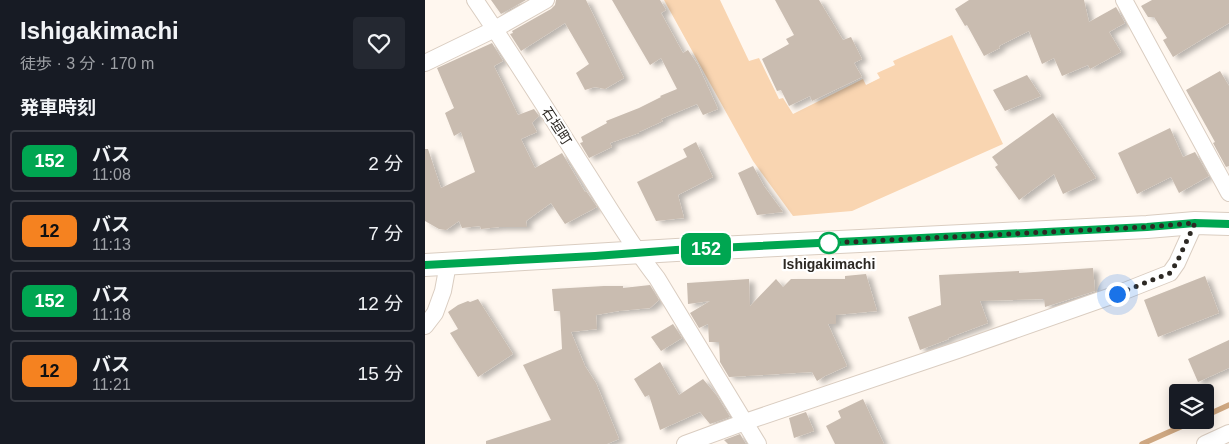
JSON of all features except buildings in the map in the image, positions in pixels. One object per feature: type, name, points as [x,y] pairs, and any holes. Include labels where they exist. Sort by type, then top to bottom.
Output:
[{"type":"street","name":"石垣町","points":[[475,0],[638,253],[657,278],[758,444]]},
{"type":"street","points":[[425,63],[495,29],[546,0]]},
{"type":"street","points":[[1124,0],[1229,193]]},
{"type":"street","points":[[685,444],[996,337],[1170,273],[1195,223]]},
{"type":"street","points":[[425,265],[1195,223],[1229,224]]},
{"type":"street","points":[[425,326],[438,306],[448,264]]},
{"type":"street","points":[[1205,444],[1229,433]]},
{"type":"shaded area","points":[[664,0],[720,0],[749,61],[759,58],[779,99],[783,98],[793,114],[863,79],[866,85],[880,78],[877,73],[895,65],[893,61],[952,35],[1003,144],[852,211],[793,216],[753,161]]},
{"type":"waterway","points":[[1214,412],[1229,405]]},
{"type":"waterway","points":[[1142,444],[1176,429]]},
{"type":"bus line","name":"152","points":[[425,265],[1195,223],[1229,224]]},
{"type":"place","name":"Ishigakimachi","points":[[829,243]]},
{"type":"route","points":[[829,243],[1195,223],[1170,273],[1117,294]]}]
